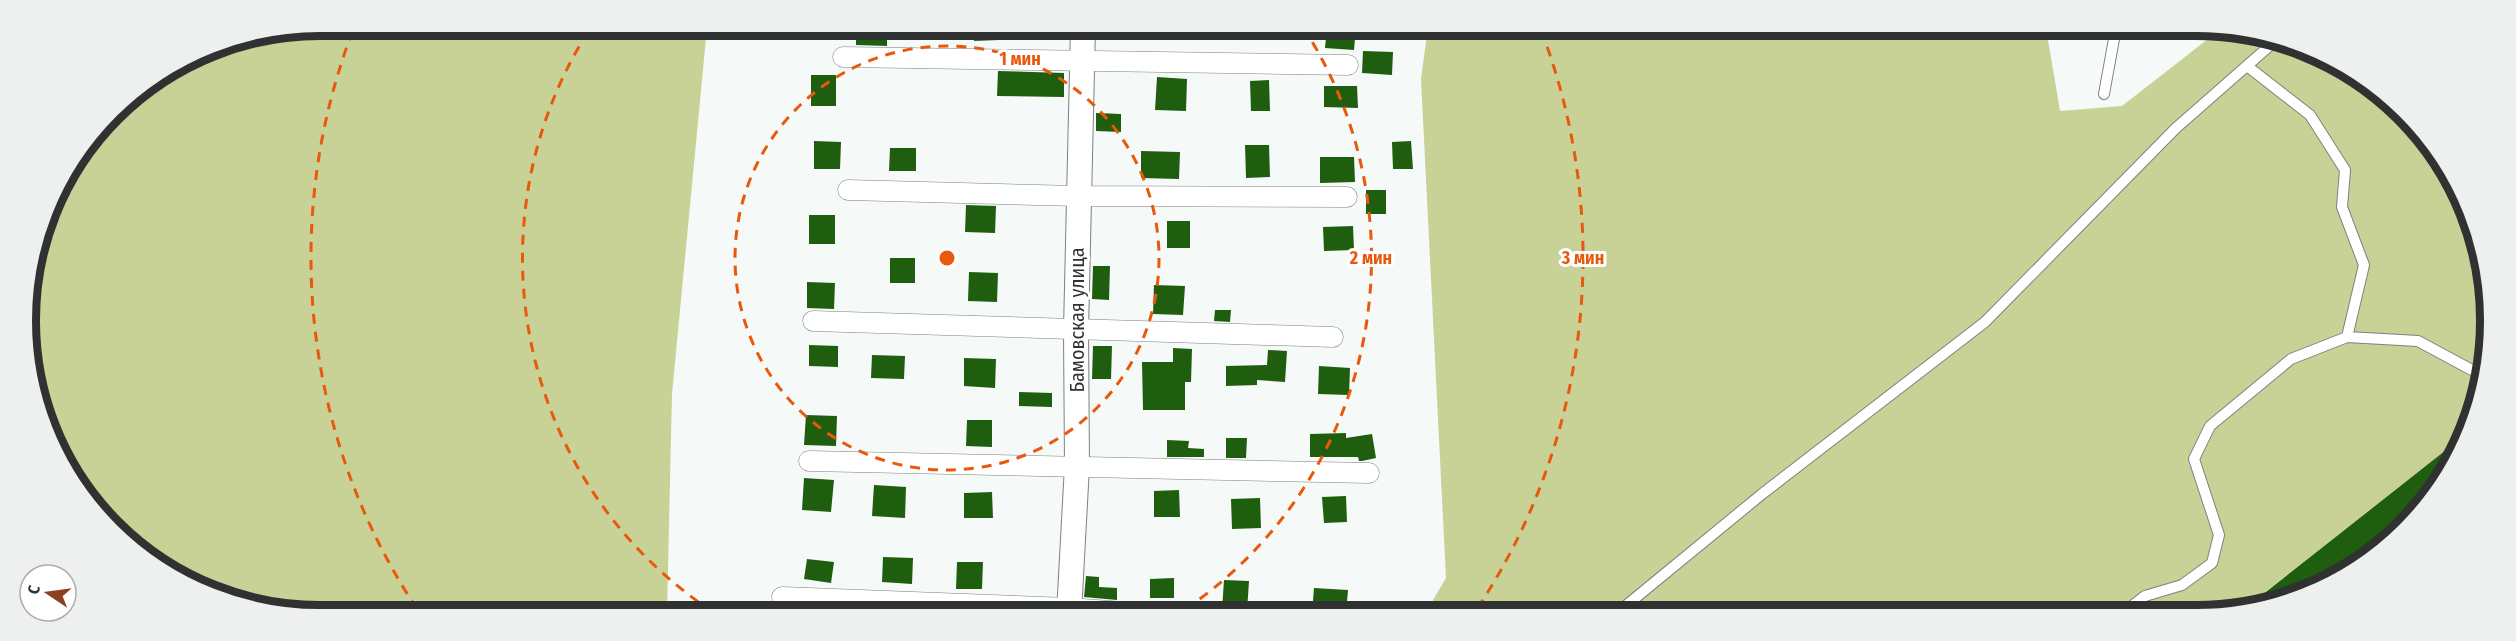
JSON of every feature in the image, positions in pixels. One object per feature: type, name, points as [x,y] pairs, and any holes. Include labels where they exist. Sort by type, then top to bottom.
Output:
[{"type":"street","name":"Бамовская улица","points":[[1069,605],[1077,466],[1076,330],[1082,36]]},
{"type":"street","points":[[843,57],[1348,65]]},
{"type":"street","points":[[848,190],[1078,196],[1347,197]]},
{"type":"street","points":[[813,321],[1333,337]]},
{"type":"street","points":[[809,461],[1369,473]]},
{"type":"street","points":[[782,597],[959,605]]},
{"type":"lane","points":[[2104,94],[2115,36]]},
{"type":"lane","points":[[1627,605],[1762,494],[1985,322],[2176,128],[2269,46]]},
{"type":"lane","points":[[2247,66],[2310,115],[2345,170],[2342,207],[2364,265],[2347,336]]},
{"type":"lane","points":[[2133,605],[2145,596],[2182,585],[2212,563],[2219,535],[2194,459],[2210,426],[2291,359],[2347,336],[2418,341],[2476,372]]},
{"type":"green space","points":[[320,36],[706,36],[672,394],[667,605],[320,605],[265,600],[229,590],[195,576],[162,557],[119,522],[84,479],[65,446],[51,412],[41,376],[36,320],[41,265],[51,229],[74,178],[95,147],[119,119],[147,95],[178,74],[229,51],[283,38]]},
{"type":"green space","points":[[1427,36],[2047,36],[2060,111],[2122,106],[2211,37],[2251,41],[2287,51],[2338,74],[2369,95],[2397,119],[2432,162],[2451,195],[2465,229],[2478,283],[2480,320],[2478,358],[2465,412],[2451,446],[2257,598],[2251,600],[2196,605],[1435,605],[1433,600],[1446,578],[1421,79]]},
{"type":"building","points":[[856,36],[887,36],[887,46],[856,45]]},
{"type":"building","points":[[974,36],[999,36],[999,40],[974,41]]},
{"type":"building","points":[[1326,36],[1355,36],[1354,50],[1325,48]]},
{"type":"building","points":[[1363,51],[1393,52],[1392,75],[1362,73]]},
{"type":"building","points":[[998,71],[1064,73],[1064,97],[997,96]]},
{"type":"building","points":[[811,75],[836,75],[836,106],[811,106]]},
{"type":"building","points":[[1157,77],[1187,79],[1186,111],[1155,110]]},
{"type":"building","points":[[1269,80],[1270,111],[1251,111],[1250,81]]},
{"type":"building","points":[[1324,86],[1357,86],[1358,108],[1324,107]]},
{"type":"building","points":[[1096,113],[1121,114],[1121,132],[1096,131]]},
{"type":"building","points":[[814,141],[841,142],[840,169],[814,169]]},
{"type":"building","points":[[1411,141],[1413,169],[1393,169],[1392,142]]},
{"type":"building","points":[[1245,145],[1269,145],[1270,177],[1246,178]]},
{"type":"building","points":[[890,148],[916,148],[916,171],[889,171]]},
{"type":"building","points":[[1141,151],[1180,152],[1179,179],[1141,178]]},
{"type":"building","points":[[1320,157],[1354,157],[1355,182],[1320,183]]},
{"type":"building","points":[[1366,190],[1386,190],[1386,214],[1366,214]]},
{"type":"building","points":[[966,205],[996,206],[995,233],[965,232]]},
{"type":"building","points":[[809,215],[835,215],[835,244],[809,244]]},
{"type":"building","points":[[1167,221],[1190,221],[1190,248],[1167,248]]},
{"type":"building","points":[[1353,226],[1354,250],[1324,251],[1323,227]]},
{"type":"building","points":[[890,258],[915,258],[915,283],[890,283]]},
{"type":"building","points":[[1093,266],[1110,266],[1109,300],[1092,299]]},
{"type":"building","points":[[969,272],[998,273],[997,302],[968,301]]},
{"type":"building","points":[[807,282],[835,283],[834,309],[807,308]]},
{"type":"building","points":[[1154,285],[1185,286],[1183,315],[1153,314]]},
{"type":"building","points":[[1215,310],[1231,310],[1230,322],[1214,321]]},
{"type":"building","points":[[809,345],[838,346],[838,367],[809,366]]},
{"type":"building","points":[[1093,346],[1112,346],[1111,379],[1092,379]]},
{"type":"building","points":[[1173,348],[1192,349],[1191,382],[1185,382],[1185,410],[1143,410],[1142,362],[1173,362]]},
{"type":"building","points":[[1268,350],[1287,351],[1285,382],[1257,380],[1257,385],[1226,386],[1226,366],[1267,365]]},
{"type":"building","points":[[872,355],[905,356],[904,379],[871,378]]},
{"type":"building","points":[[964,358],[996,359],[995,388],[964,386]]},
{"type":"building","points":[[1319,366],[1350,368],[1349,395],[1318,394]]},
{"type":"building","points":[[1019,392],[1052,393],[1052,407],[1019,406]]},
{"type":"building","points":[[806,415],[837,416],[836,446],[804,445]]},
{"type":"building","points":[[967,420],[992,420],[992,447],[966,446]]},
{"type":"building","points":[[1346,433],[1346,438],[1372,434],[1376,458],[1359,461],[1358,457],[1310,457],[1310,434]]},
{"type":"building","points":[[1226,438],[1247,438],[1246,458],[1226,458]]},
{"type":"building","points":[[1167,440],[1189,441],[1188,448],[1204,449],[1204,457],[1167,457]]},
{"type":"building","points":[[2451,446],[2432,479],[2394,525],[2338,567],[2287,590],[2258,598]]},
{"type":"building","points":[[804,478],[834,480],[831,512],[802,510]]},
{"type":"building","points":[[874,485],[906,487],[905,518],[872,516]]},
{"type":"building","points":[[1179,490],[1180,517],[1154,517],[1154,491]]},
{"type":"building","points":[[992,492],[993,518],[964,518],[964,493]]},
{"type":"building","points":[[1346,496],[1347,522],[1324,523],[1322,497]]},
{"type":"building","points":[[1260,498],[1261,528],[1232,529],[1231,499]]},
{"type":"building","points":[[883,557],[913,558],[912,584],[882,582]]},
{"type":"building","points":[[807,559],[834,562],[831,583],[804,579]]},
{"type":"building","points":[[957,562],[983,562],[982,589],[956,589]]},
{"type":"building","points":[[1086,576],[1099,577],[1099,587],[1117,588],[1117,600],[1084,597]]},
{"type":"building","points":[[1174,578],[1174,598],[1150,598],[1150,579]]},
{"type":"building","points":[[1224,580],[1249,581],[1247,605],[1222,605]]},
{"type":"building","points":[[1314,588],[1348,590],[1347,605],[1313,605]]}]
